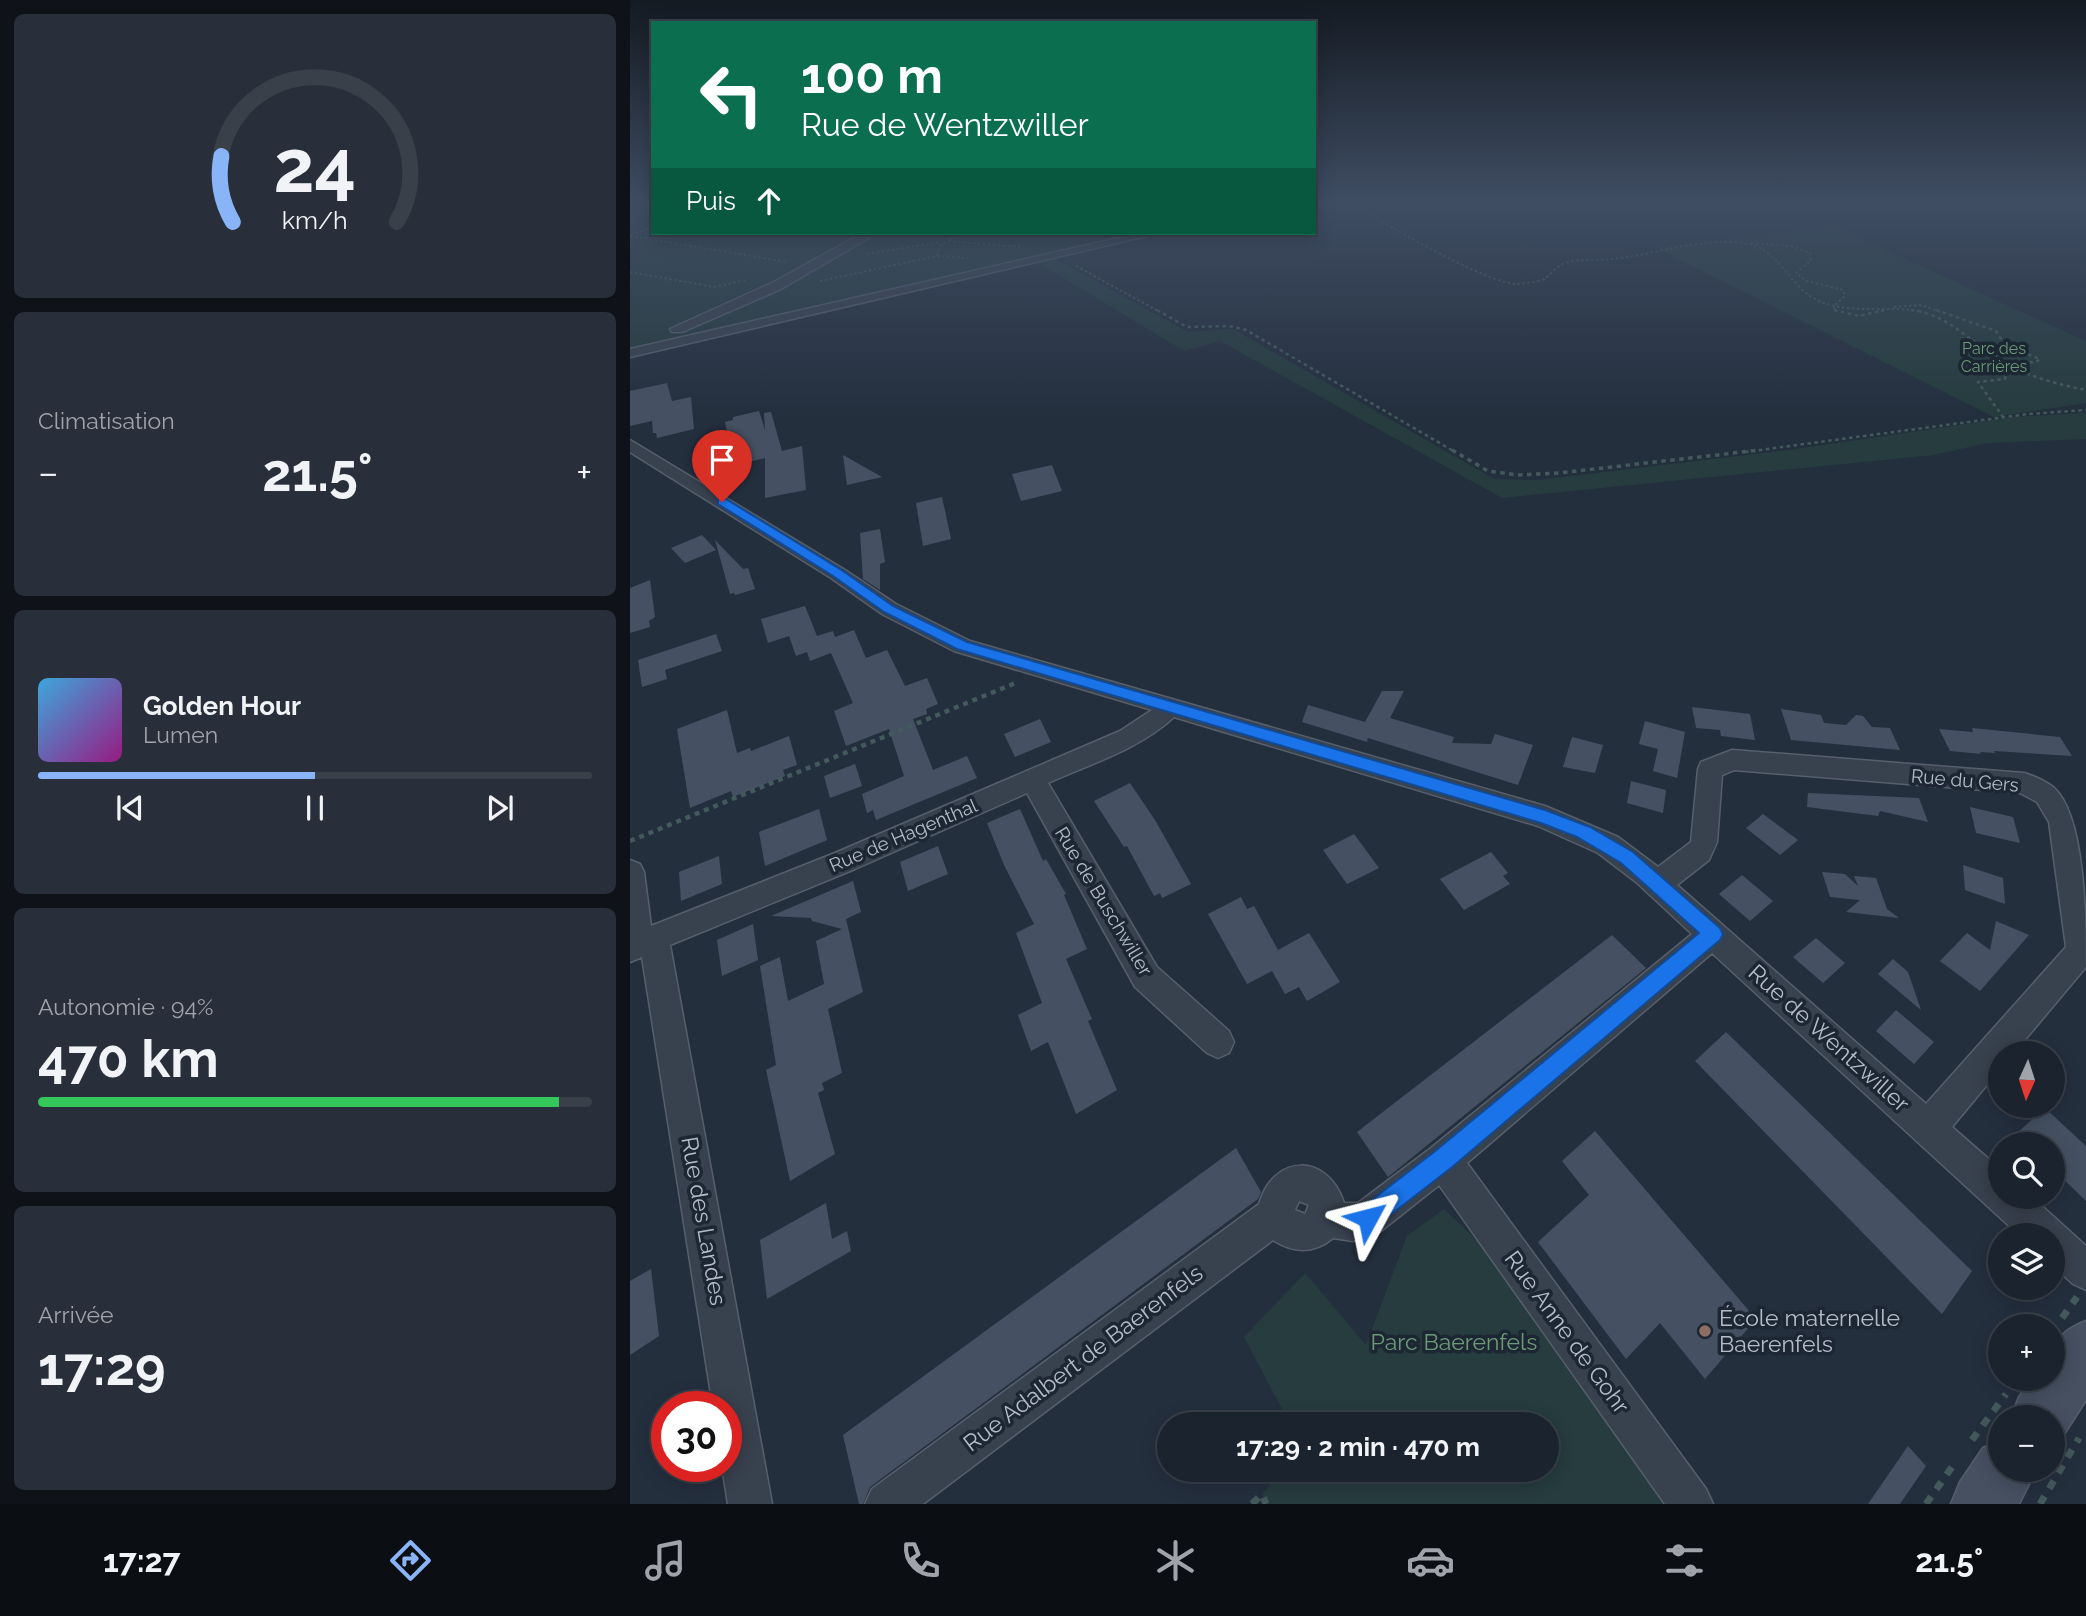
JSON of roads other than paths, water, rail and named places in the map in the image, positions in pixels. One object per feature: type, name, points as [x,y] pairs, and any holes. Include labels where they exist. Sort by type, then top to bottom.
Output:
[{"type":"main road","points":[[2045,1405],[2073,1335]]},
{"type":"main road","points":[[1982,1504],[1997,1482]]},
{"type":"street","points":[[630,345],[709,317],[797,272]]},
{"type":"street","points":[[630,353],[983,272]]},
{"type":"street","name":"Rue de Wentzwiller","points":[[630,445],[838,573],[911,622],[962,646],[1545,817],[1608,845],[1657,884],[1988,1182]]},
{"type":"street","points":[[630,468],[652,459]]},
{"type":"street","name":"Rue de Hagenthal","points":[[641,943],[845,860],[1129,737],[1169,708]]},
{"type":"street","name":"Rue du Gers","points":[[1657,884],[1699,852],[1704,842],[1710,769],[1732,760],[2024,783],[2046,795],[2062,820],[2081,951],[1928,1127]]},
{"type":"street","name":"Rue de Buschwiller","points":[[1032,779],[1146,977],[1218,1042]]},
{"type":"street","name":"Rue des Landes","points":[[630,872],[641,943],[750,1504]]},
{"type":"street","points":[[1443,1160],[1713,934]]},
{"type":"street","name":"Rue Adalbert de Baerenfels","points":[[887,1504],[1278,1213],[1285,1227],[1299,1234],[1313,1231],[1323,1218],[1353,1223],[1368,1218],[1443,1160]]},
{"type":"street","name":"Rue Anne de Gohr","points":[[1443,1160],[1691,1504]]},
{"type":"street","points":[[2018,1209],[2033,1223]]},
{"type":"street","points":[[2065,1252],[2086,1271]]},
{"type":"place","name":"École maternelle Baerenfels","points":[[1705,1331]]},
{"type":"park label","name":"Parc des Carrières","points":[[1994,357]]},
{"type":"park label","name":"Parc Baerenfels","points":[[1454,1342]]}]
